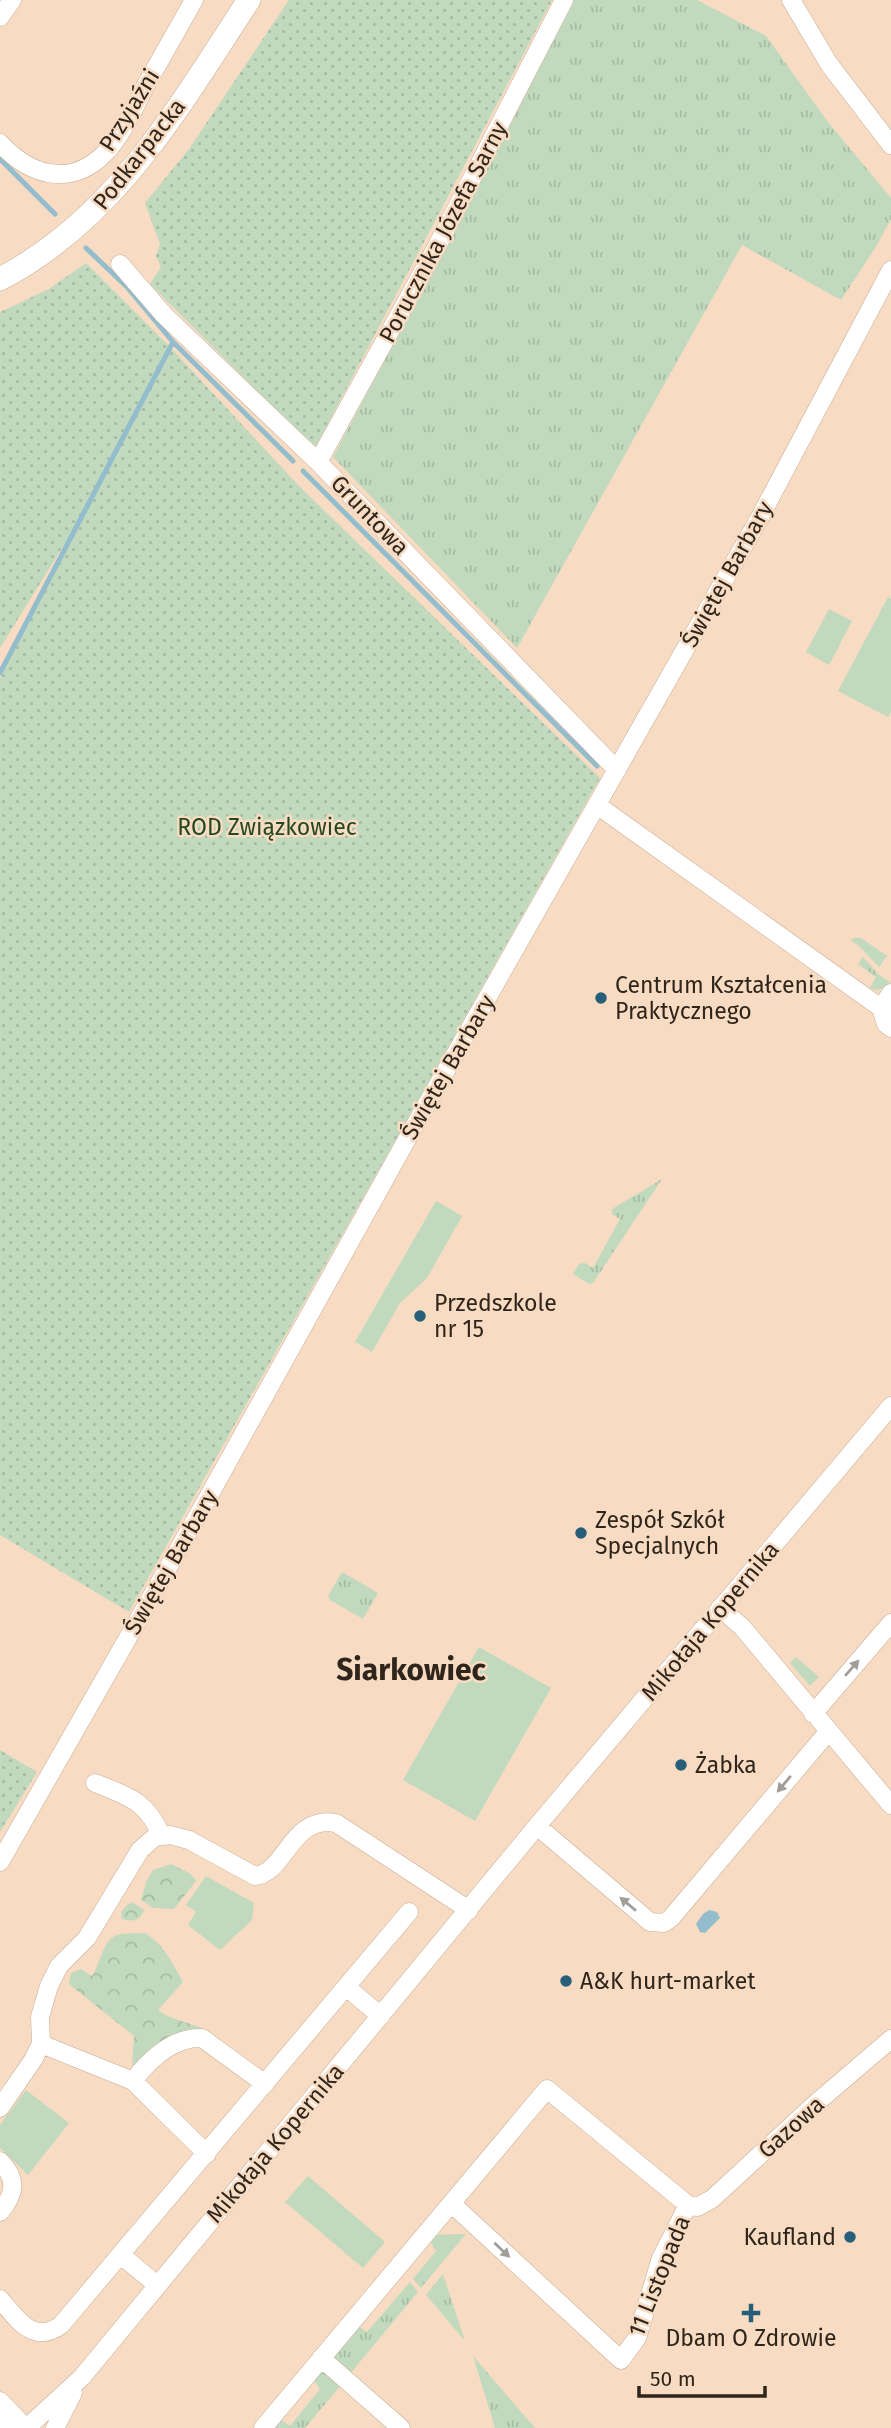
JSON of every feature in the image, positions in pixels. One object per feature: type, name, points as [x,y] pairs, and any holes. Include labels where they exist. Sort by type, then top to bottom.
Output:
[{"type":"main road","name":"Podkarpacka","points":[[0,279],[32,262],[61,241],[87,219],[120,183],[158,136],[249,0]]},
{"type":"street","points":[[0,17],[12,0]]},
{"type":"street","name":"Przyjaźni","points":[[0,143],[11,156],[33,170],[45,173],[70,173],[92,164],[113,143],[194,0]]},
{"type":"street","name":"Porucznika Józefa Sarny","points":[[318,462],[437,246],[564,0]]},
{"type":"street","points":[[791,0],[829,64],[891,145]]},
{"type":"street","name":"Gruntowa","points":[[120,264],[182,334],[318,462],[617,771]]},
{"type":"street","name":"Świętej Barbary","points":[[0,1862],[759,519],[891,270]]},
{"type":"street","points":[[597,805],[881,1008],[886,1024],[891,1028]]},
{"type":"street","points":[[881,1008],[891,993]]},
{"type":"street","name":"Mikołaja Kopernika","points":[[55,2428],[82,2378],[157,2285],[720,1608],[888,1415]]},
{"type":"street","points":[[720,1608],[742,1627],[891,1805]]},
{"type":"street","points":[[813,1714],[891,1623]]},
{"type":"street","points":[[537,1826],[650,1922],[664,1923],[671,1919],[828,1732]]},
{"type":"street","points":[[95,1783],[140,1804],[154,1817],[161,1836]]},
{"type":"street","points":[[0,2108],[41,2044],[40,2017],[49,1986],[59,1966],[86,1938],[140,1850],[155,1838],[170,1835],[189,1840],[250,1875],[261,1875],[313,1824],[325,1821],[336,1823],[469,1910]]},
{"type":"street","points":[[0,2299],[26,2327],[43,2333],[53,2331],[61,2325],[409,1912]]},
{"type":"street","points":[[346,1987],[381,2016]]},
{"type":"street","name":"Mikołaja Kopernika","points":[[133,2081],[149,2060],[192,2038],[202,2038],[265,2084]]},
{"type":"street","name":"Gazowa","points":[[688,2204],[697,2207],[712,2199],[891,2039]]},
{"type":"street","points":[[41,2044],[133,2081],[207,2154]]},
{"type":"street","name":"11 Listopada","points":[[262,2428],[547,2089],[688,2204],[661,2258],[636,2338],[621,2360],[452,2204]]},
{"type":"street","points":[[0,2161],[11,2176],[14,2186],[13,2196],[0,2212]]},
{"type":"street","points":[[121,2255],[157,2285]]},
{"type":"street","points":[[321,2358],[401,2428]]},
{"type":"street","name":"Mikołaja Kopernika","points":[[24,2426],[82,2378]]},
{"type":"street","points":[[0,2401],[24,2426]]},
{"type":"street","points":[[0,2420],[24,2426]]},
{"type":"green space","points":[[289,0],[552,0],[316,446],[296,430],[150,284],[161,267],[156,256],[160,244],[145,203],[189,149]]},
{"type":"green space","points":[[572,0],[697,0],[766,36],[828,122],[891,198],[891,219],[841,300],[742,245],[517,648],[333,457],[512,122]]},
{"type":"green space","name":"ROD Związkowiec","points":[[86,263],[169,346],[298,485],[600,778],[129,1612],[0,1535],[0,678],[75,527],[0,648],[0,312],[49,289]]},
{"type":"green space","points":[[888,597],[891,599],[891,712],[888,717],[838,691]]},
{"type":"green space","points":[[829,609],[852,621],[829,665],[806,652]]},
{"type":"green space","points":[[861,938],[887,956],[879,967],[850,940]]},
{"type":"green space","points":[[863,957],[879,975],[890,982],[886,986],[878,990],[870,988],[876,977],[858,964]]},
{"type":"green space","points":[[662,1179],[593,1283],[589,1284],[573,1274],[579,1264],[585,1263],[593,1268],[620,1219],[612,1214],[612,1209]]},
{"type":"green space","points":[[436,1201],[462,1216],[427,1278],[400,1303],[372,1352],[355,1342]]},
{"type":"green space","points":[[342,1572],[378,1593],[363,1619],[330,1600],[328,1596]]},
{"type":"green space","points":[[479,1647],[551,1688],[475,1821],[403,1780]]},
{"type":"green space","points":[[796,1657],[819,1677],[810,1686],[790,1663]]},
{"type":"green space","points":[[0,1750],[37,1772],[0,1832]]},
{"type":"green space","points":[[171,1864],[191,1874],[196,1881],[174,1909],[153,1908],[141,1900],[146,1882],[153,1870]]},
{"type":"green space","points":[[206,1876],[254,1903],[252,1920],[220,1950],[188,1925],[196,1912],[186,1905]]},
{"type":"green space","points":[[132,1902],[144,1910],[142,1914],[135,1920],[122,1919],[121,1912]]},
{"type":"green space","points":[[145,1933],[163,1949],[183,1982],[158,2010],[174,2019],[204,2029],[202,2040],[145,2057],[132,2066],[134,2036],[69,1984],[71,1973],[81,1969],[92,1976],[104,1948],[115,1936]]},
{"type":"green space","points":[[26,2090],[69,2123],[28,2175],[0,2148],[0,2125]]},
{"type":"green space","points":[[308,2176],[385,2242],[363,2268],[285,2202]]},
{"type":"green space","points":[[466,2234],[421,2288],[413,2279],[436,2251],[430,2241],[435,2235]]},
{"type":"green space","points":[[443,2274],[465,2341],[426,2295]]},
{"type":"green space","points":[[410,2282],[418,2292],[349,2375],[334,2363],[333,2356],[358,2326],[367,2332]]},
{"type":"green space","points":[[473,2356],[535,2428],[495,2428]]},
{"type":"green space","points":[[321,2372],[341,2385],[305,2428],[272,2428],[280,2419],[290,2426],[320,2389],[313,2379]]},
{"type":"water","points":[[709,1910],[717,1912],[720,1918],[705,1933],[700,1932],[696,1924]]},
{"type":"waterway","points":[[0,159],[55,214]]},
{"type":"waterway","points":[[86,248],[127,287],[173,342],[293,461]]},
{"type":"waterway","points":[[0,673],[173,342]]},
{"type":"waterway","points":[[303,471],[597,766]]},
{"type":"place","name":"Centrum Kształcenia Praktycznego","points":[[601,998]]},
{"type":"place","name":"Przedszkole nr 15","points":[[420,1316]]},
{"type":"place","name":"Zespół Szkół Specjalnych","points":[[581,1533]]},
{"type":"place","name":"Żabka","points":[[681,1765]]},
{"type":"place","name":"A&K hurt-market","points":[[566,1981]]},
{"type":"place","name":"Kaufland","points":[[850,2237]]},
{"type":"place","name":"Dbam O Zdrowie","points":[[751,2313]]},
{"type":"district","name":"Siarkowiec","points":[[411,1670]]}]
